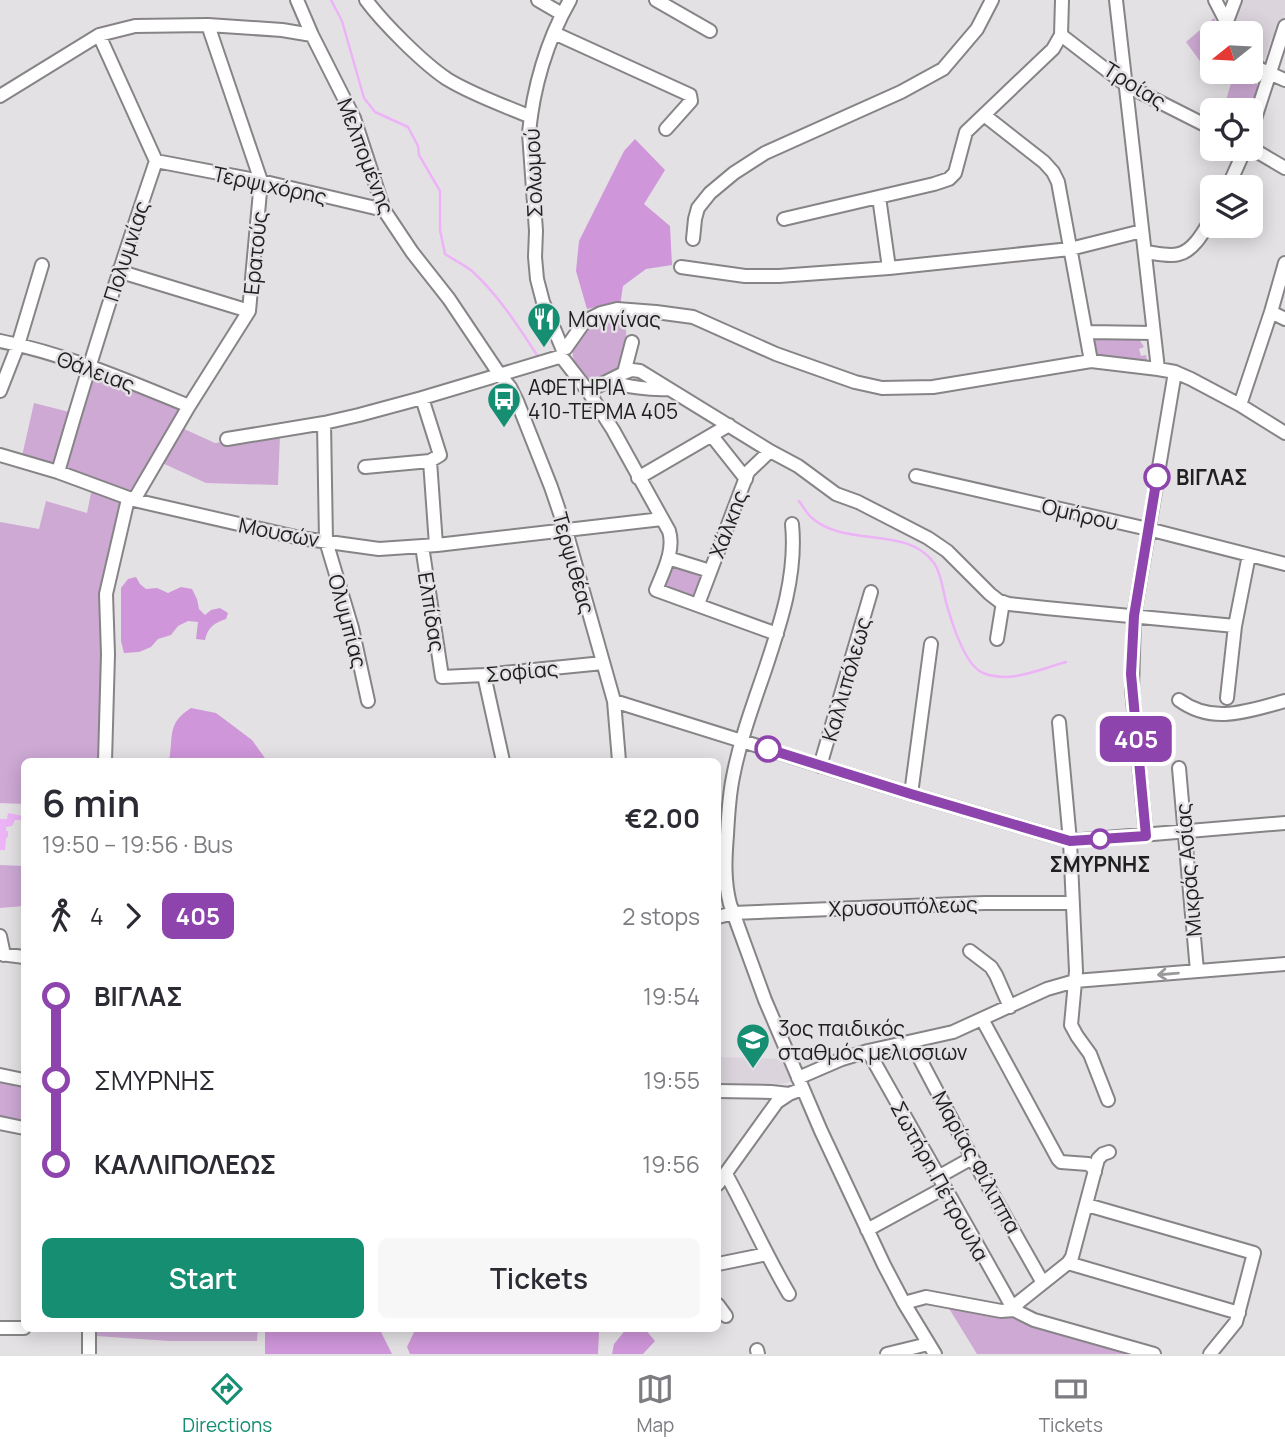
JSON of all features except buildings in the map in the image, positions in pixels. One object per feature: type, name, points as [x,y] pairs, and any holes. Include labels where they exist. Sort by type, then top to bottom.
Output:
[{"type":"street","name":"Μελπομένης","points":[[298,0],[312,35],[354,118],[384,210],[500,374]]},
{"type":"street","points":[[366,0],[409,46],[444,77],[531,117]]},
{"type":"street","points":[[538,0],[562,14]]},
{"type":"street","name":"Σολωμού","points":[[570,0],[554,33],[542,68],[531,117],[530,153],[537,279],[563,353],[613,430],[671,536],[668,558]]},
{"type":"street","points":[[656,0],[710,31]]},
{"type":"street","points":[[693,239],[698,208],[710,193],[734,173],[765,153],[901,92],[943,69],[977,29],[992,0]]},
{"type":"street","points":[[784,219],[949,179],[958,169],[966,132],[1044,58],[1061,36],[1062,0]]},
{"type":"street","points":[[1116,0],[1158,369]]},
{"type":"street","points":[[1215,0],[1226,21]]},
{"type":"street","points":[[1230,21],[1235,0]]},
{"type":"street","points":[[0,96],[99,36],[135,26],[208,25],[282,30],[312,35]]},
{"type":"street","name":"Ερατούς","points":[[105,758],[106,594],[131,499],[249,311],[261,181],[208,25]]},
{"type":"street","points":[[1261,98],[1285,26]]},
{"type":"street","points":[[554,33],[690,95],[691,101],[666,129]]},
{"type":"street","points":[[99,36],[156,161]]},
{"type":"street","name":"Τροίας","points":[[1061,36],[1126,85],[1200,122]]},
{"type":"street","points":[[1264,71],[1285,80]]},
{"type":"street","points":[[984,115],[1053,172],[1058,181],[1091,361]]},
{"type":"street","points":[[1263,155],[1285,168]]},
{"type":"street","name":"Τερψιχόρης","points":[[156,161],[261,181],[384,210]]},
{"type":"street","name":"Πολυμνίας","points":[[58,472],[118,271],[156,161]]},
{"type":"street","points":[[879,197],[889,268]]},
{"type":"street","points":[[681,267],[745,276],[889,268],[1070,249],[1142,231]]},
{"type":"street","points":[[1145,252],[1181,254],[1200,237]]},
{"type":"street","points":[[1240,405],[1285,263]]},
{"type":"street","points":[[0,391],[18,345],[42,265]]},
{"type":"street","points":[[118,271],[249,311]]},
{"type":"street","points":[[227,439],[324,423],[422,398],[563,353],[585,321],[617,309],[693,317],[776,354],[855,382],[882,388],[933,387],[1091,361],[1175,372],[1240,405],[1285,433]]},
{"type":"street","points":[[1271,312],[1285,319]]},
{"type":"street","points":[[1087,332],[1154,332]]},
{"type":"street","name":"Θάλειας","points":[[0,341],[89,366],[190,406]]},
{"type":"street","points":[[624,373],[632,342]]},
{"type":"street","points":[[588,391],[624,373],[640,371],[798,466],[836,494],[858,502],[928,538],[947,551],[990,594],[1003,602],[1235,626]]},
{"type":"street","points":[[1146,836],[1132,689],[1134,616],[1175,372]]},
{"type":"street","name":"Τερψιθέας","points":[[500,374],[517,401],[566,531],[614,701],[619,758]]},
{"type":"street","points":[[610,381],[622,386],[670,389]]},
{"type":"street","name":"Ελπίδας","points":[[422,398],[440,455],[430,461],[429,546],[442,677]]},
{"type":"street","name":"Ολυμπίας","points":[[324,423],[326,541],[352,628],[368,701]]},
{"type":"street","points":[[639,478],[729,425]]},
{"type":"street","points":[[712,436],[746,479]]},
{"type":"street","name":"Χάλκης","points":[[698,604],[752,466],[770,451]]},
{"type":"street","name":"Μουσών","points":[[0,455],[58,472],[131,499],[300,538],[379,549],[429,546],[662,519]]},
{"type":"street","points":[[365,467],[430,461]]},
{"type":"street","name":"Ομήρου","points":[[916,476],[1148,529],[1285,564]]},
{"type":"street","points":[[792,524],[792,575],[777,634],[741,741],[733,778],[725,861],[727,891],[765,1000],[800,1084],[884,1265],[932,1349],[887,1354]]},
{"type":"street","points":[[1227,698],[1235,626],[1249,555]]},
{"type":"street","points":[[710,571],[668,558],[656,590],[777,634]]},
{"type":"street","name":"Καλλιπόλεως","points":[[820,765],[871,592]]},
{"type":"street","points":[[997,639],[1003,602]]},
{"type":"street","points":[[911,794],[930,644]]},
{"type":"street","name":"Σοφίας","points":[[442,677],[603,663]]},
{"type":"street","points":[[484,675],[502,758]]},
{"type":"street","points":[[1179,700],[1190,709],[1211,715],[1241,712],[1285,701]]},
{"type":"street","points":[[614,701],[1070,841],[1285,823]]},
{"type":"street","points":[[1059,722],[1073,903],[1075,981],[1072,1024],[1076,1036],[1090,1054],[1108,1100]]},
{"type":"street","name":"Μικράς Ασίας","points":[[1179,768],[1197,971]]},
{"type":"street","name":"Χρυσουπόλεως","points":[[721,916],[984,903],[1073,903]]},
{"type":"street","points":[[0,936],[2,955],[21,957]]},
{"type":"street","points":[[970,951],[991,967],[1010,1007]]},
{"type":"street","points":[[789,1294],[722,1179],[777,1102],[800,1084],[842,1059],[953,1032],[1048,989],[1075,981],[1285,964]]},
{"type":"street","points":[[982,1019],[1058,1159],[1061,1162],[1088,1164],[1095,1172]]},
{"type":"street","name":"Μαρίας Φίλιππα","points":[[911,1042],[972,1158],[1043,1283]]},
{"type":"street","name":"Σωτήρη Πέτρουλα","points":[[868,1051],[1014,1310]]},
{"type":"street","points":[[0,1075],[21,1079]]},
{"type":"street","points":[[721,1091],[789,1094]]},
{"type":"street","points":[[0,1123],[21,1127]]},
{"type":"street","points":[[1014,1310],[1019,1302],[1072,1257],[1098,1159],[1109,1152]]},
{"type":"street","points":[[867,1230],[941,1182],[972,1158]]},
{"type":"street","points":[[1087,1205],[1254,1253],[1236,1322],[1210,1354]]},
{"type":"street","points":[[721,1263],[767,1254]]},
{"type":"street","points":[[1068,1263],[1239,1313]]},
{"type":"street","points":[[904,1303],[926,1297],[1001,1311],[1014,1310],[1034,1320],[1154,1354]]},
{"type":"street","points":[[0,1328],[21,1328]]},
{"type":"street","points":[[89,1332],[89,1354]]},
{"type":"shaded area","points":[[1240,0],[1285,0],[1285,14],[1276,40],[1271,39],[1264,61],[1264,21],[1233,21]]},
{"type":"shaded area","points":[[1200,30],[1200,61],[1186,42]]},
{"type":"shaded area","points":[[1231,84],[1257,84],[1257,98],[1227,98]]},
{"type":"shaded area","points":[[635,139],[665,170],[644,204],[670,226],[672,265],[646,269],[623,286],[620,306],[604,305],[587,309],[576,271],[579,241],[624,151]]},
{"type":"shaded area","points":[[597,318],[623,320],[626,339],[618,371],[596,379],[587,377],[578,370],[573,348],[581,333]]},
{"type":"shaded area","points":[[1091,338],[1139,339],[1144,347],[1139,349],[1141,356],[1146,355],[1148,365],[1095,361]]},
{"type":"shaded area","points":[[86,376],[184,406],[130,494],[22,456],[34,403],[77,414]]},
{"type":"shaded area","points":[[182,428],[215,443],[280,435],[278,485],[206,483],[160,462]]},
{"type":"shaded area","points":[[92,488],[121,500],[101,593],[99,758],[21,758],[21,804],[0,803],[0,522],[39,529],[46,501],[87,513]]},
{"type":"shaded area","points":[[670,565],[702,577],[694,599],[662,587]]},
{"type":"shaded area","points":[[136,577],[146,589],[157,588],[168,593],[181,587],[192,589],[199,609],[205,615],[220,608],[228,613],[226,619],[212,626],[205,640],[196,639],[198,622],[188,621],[178,626],[171,635],[158,639],[151,647],[139,652],[124,653],[121,641],[121,588],[128,579]]},
{"type":"shaded area","points":[[191,708],[216,713],[252,740],[265,758],[169,758],[172,731],[183,714]]},
{"type":"shaded area","points":[[8,813],[21,816],[21,820],[15,820],[12,826],[6,827],[8,837],[5,850],[0,850],[0,819],[7,819]]},
{"type":"shaded area","points":[[0,865],[21,866],[21,906],[0,908]]},
{"type":"shaded area","name":"3ος παιδικός σταθμός μελισσιων","points":[[721,1057],[785,1059],[792,1081],[770,1087],[721,1087]]},
{"type":"shaded area","points":[[0,1079],[21,1083],[21,1122],[0,1118]]},
{"type":"shaded area","points":[[945,1302],[1003,1314],[1140,1354],[977,1354]]},
{"type":"shaded area","points":[[96,1332],[258,1332],[257,1341],[169,1341],[96,1336]]},
{"type":"shaded area","points":[[265,1332],[381,1332],[392,1354],[265,1354]]},
{"type":"shaded area","points":[[414,1332],[599,1332],[598,1354],[410,1354],[407,1347]]},
{"type":"shaded area","points":[[624,1332],[647,1332],[655,1341],[643,1354],[612,1354],[614,1344]]},
{"type":"waterway","points":[[331,0],[342,21],[364,98],[375,112],[408,127],[418,146],[419,155],[440,191],[440,230],[445,254],[470,269],[482,281],[508,312],[537,355]]},
{"type":"waterway","points":[[799,501],[810,516],[826,527],[892,540],[922,551],[937,568],[946,604],[961,645],[971,662],[983,673],[1015,676],[1066,662]]},
{"type":"bus line","name":"405","points":[[768,749],[1070,841],[1146,836],[1131,674],[1134,616],[1157,477]]},
{"type":"place","name":"Μαγγίνας","points":[[544,349]]},
{"type":"place","name":"ΑΦΕΤΗΡΙΑ 410-ΤΕΡΜΑ 405","points":[[504,429]]},
{"type":"place","name":"ΒΙΓΛΑΣ","points":[[1157,477]]},
{"type":"place","name":"ΣΜΥΡΝΗΣ","points":[[1100,839]]},
{"type":"place","name":"3ος παιδικός σταθμός μελισσιων","points":[[753,1070]]}]
